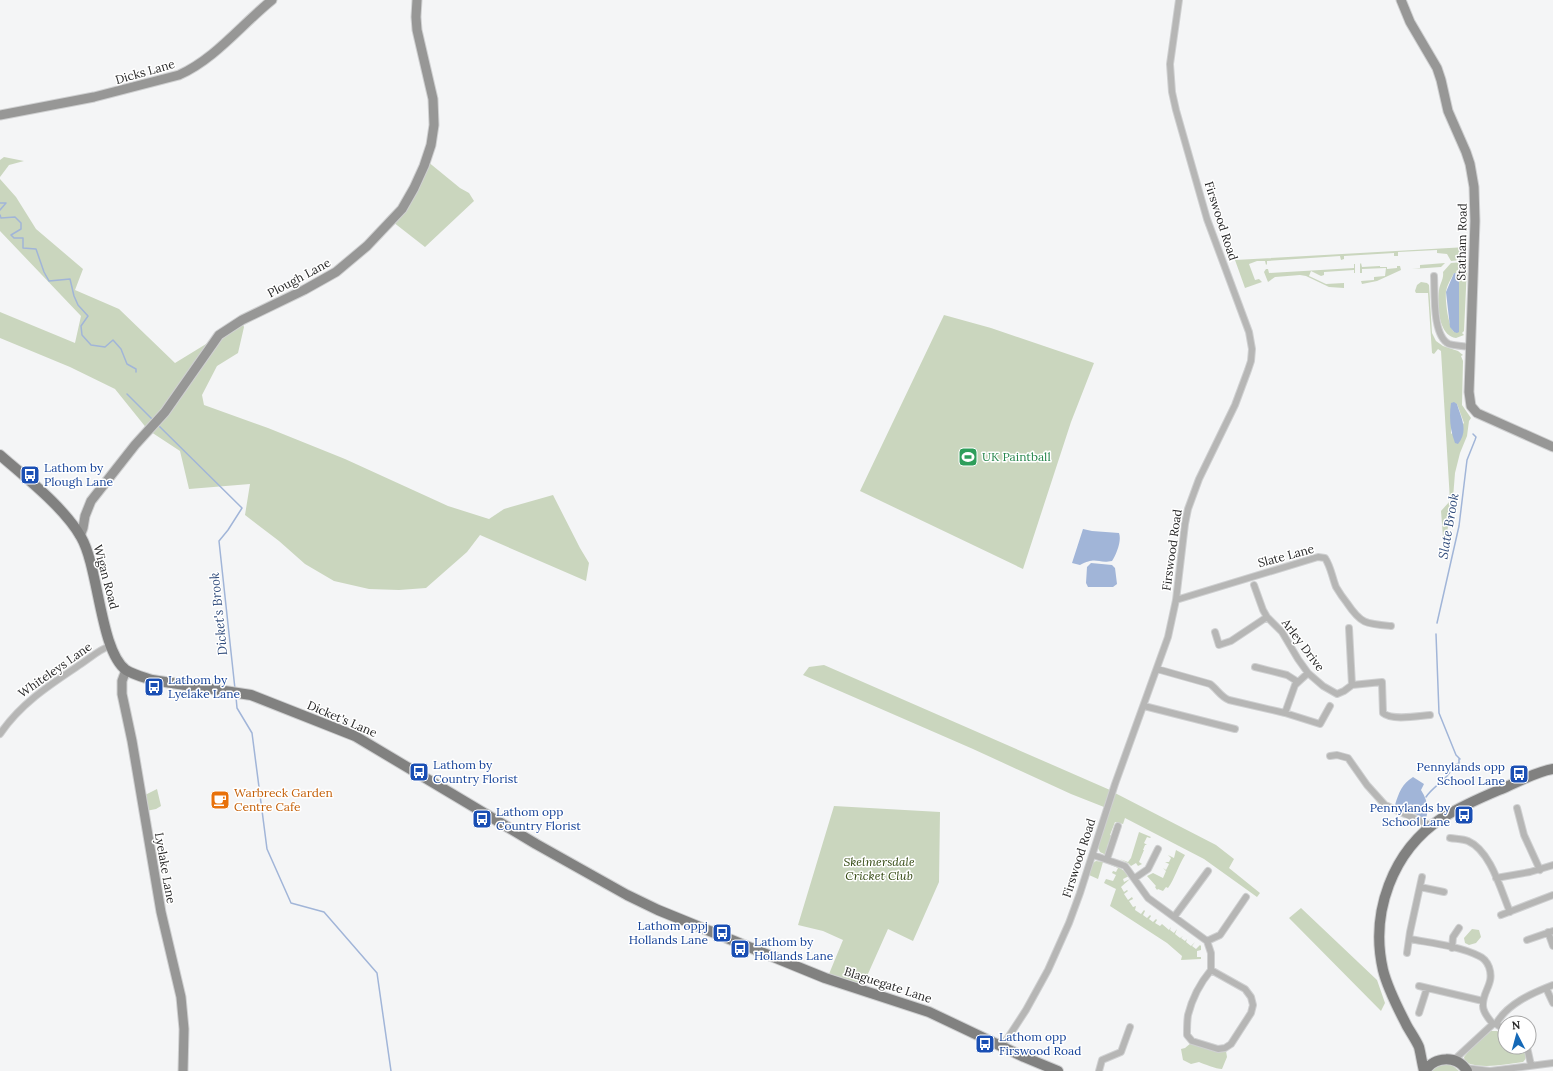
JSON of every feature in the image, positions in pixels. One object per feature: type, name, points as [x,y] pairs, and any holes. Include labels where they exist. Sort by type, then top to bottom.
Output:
[{"type":"main road","name":"Dicks Lane","points":[[0,116],[94,97],[179,75],[191,69],[210,55],[272,0]]},
{"type":"main road","name":"Plough Lane","points":[[80,536],[83,528],[84,516],[89,505],[111,475],[159,419],[219,335],[238,322],[336,272],[355,257],[381,232],[405,204],[427,159],[434,120],[433,99],[417,30],[417,0]]},
{"type":"main road","name":"Statham Road","points":[[1401,0],[1410,22],[1437,68],[1448,111],[1470,164],[1474,187],[1475,221],[1469,392],[1471,406],[1477,413],[1553,447]]},
{"type":"main road","name":"Wigan Road","points":[[0,455],[69,520],[80,536],[90,562],[110,646],[123,667]]},
{"type":"main road","name":"Dicket's Lane","points":[[123,667],[136,676],[152,680],[246,694],[361,739],[557,856]]},
{"type":"main road","name":"Lyelake Lane","points":[[123,667],[122,694],[132,741],[157,892],[181,997],[184,1029],[183,1071]]},
{"type":"main road","points":[[1542,772],[1553,763]]},
{"type":"main road","points":[[1437,1061],[1425,1054],[1419,1047],[1390,991],[1384,972],[1379,936],[1381,911],[1388,886],[1393,874],[1405,854],[1423,834],[1442,818],[1468,804],[1542,772],[1553,769]]},
{"type":"main road","name":"Blaguegate Lane","points":[[557,856],[627,895],[658,910],[825,978],[929,1012],[1002,1047],[1058,1071]]},
{"type":"main road","points":[[1419,1047],[1424,1071],[1432,1064],[1443,1059],[1454,1060],[1466,1070]]},
{"type":"street","name":"Firswood Road","points":[[1002,1047],[1026,1010],[1048,970],[1069,923],[1115,784],[1168,637],[1176,600],[1185,524],[1190,503],[1199,479],[1235,405],[1251,360],[1252,349],[1249,332],[1207,219],[1172,92],[1170,64],[1179,0]]},
{"type":"street","points":[[1434,276],[1437,325],[1441,337],[1449,344],[1471,347]]},
{"type":"street","name":"Slate Lane","points":[[1176,600],[1318,557],[1325,558],[1337,587],[1355,616],[1374,625],[1391,626]]},
{"type":"street","name":"Arley Drive","points":[[1254,584],[1259,602],[1267,617],[1282,632],[1308,673],[1323,686],[1337,694],[1352,685]]},
{"type":"street","points":[[1215,632],[1219,645],[1231,641],[1267,617]]},
{"type":"street","points":[[1349,628],[1352,685],[1382,682],[1383,713],[1386,716],[1393,718],[1430,715]]},
{"type":"street","name":"Whiteleys Lane","points":[[0,734],[12,717],[27,702],[70,671],[110,646]]},
{"type":"street","points":[[1256,666],[1287,675],[1298,682]]},
{"type":"street","points":[[1157,670],[1210,684],[1224,698],[1229,700],[1285,713],[1320,724],[1330,706]]},
{"type":"street","points":[[1285,713],[1291,695],[1298,682],[1308,673]]},
{"type":"street","points":[[1144,706],[1234,729]]},
{"type":"street","points":[[1330,756],[1337,755],[1348,758],[1367,785],[1385,804],[1427,824]]},
{"type":"street","points":[[1517,808],[1524,835],[1540,870]]},
{"type":"street","points":[[1107,859],[1118,826]]},
{"type":"street","points":[[1450,838],[1468,841],[1483,852],[1510,912]]},
{"type":"street","points":[[1135,878],[1148,870],[1158,849]]},
{"type":"street","points":[[1093,854],[1126,866],[1148,898],[1207,941],[1211,953],[1211,970],[1194,999],[1188,1016],[1187,1035],[1192,1041],[1218,1049],[1225,1048],[1230,1044],[1251,1013],[1253,1005],[1245,989],[1211,970]]},
{"type":"street","points":[[1496,878],[1540,870],[1553,865]]},
{"type":"street","points":[[1174,917],[1208,871]]},
{"type":"street","points":[[1407,953],[1422,876]]},
{"type":"street","points":[[1420,887],[1444,893]]},
{"type":"street","points":[[1501,915],[1553,895]]},
{"type":"street","points":[[1207,941],[1220,935],[1246,897]]},
{"type":"street","points":[[1452,948],[1453,937],[1455,932],[1460,928]]},
{"type":"street","points":[[1527,940],[1551,931],[1553,946]]},
{"type":"street","points":[[1410,939],[1480,956],[1486,962],[1492,975],[1483,1001],[1484,1010],[1495,1024]]},
{"type":"street","points":[[1454,1060],[1495,1024],[1504,1012],[1523,999],[1553,985]]},
{"type":"street","points":[[1419,986],[1483,1001]]},
{"type":"street","points":[[1419,1013],[1427,988]]},
{"type":"street","points":[[1546,988],[1553,1002]]},
{"type":"street","points":[[1099,1071],[1102,1060],[1121,1052],[1130,1027]]},
{"type":"street","points":[[1529,1055],[1531,1065]]},
{"type":"street","points":[[1466,1070],[1489,1071],[1553,1063]]},
{"type":"green space","points":[[4,157],[24,161],[9,165],[0,177],[0,160]]},
{"type":"green space","points":[[427,161],[460,188],[469,193],[474,201],[425,247],[393,222]]},
{"type":"green space","points":[[0,179],[16,197],[36,229],[83,269],[75,290],[119,309],[175,363],[242,322],[244,327],[238,353],[217,366],[202,395],[204,405],[268,428],[345,459],[448,506],[489,519],[504,509],[553,495],[589,563],[586,581],[480,535],[467,552],[426,588],[399,590],[369,589],[334,581],[305,564],[279,541],[245,515],[250,484],[189,489],[180,451],[148,430],[115,389],[70,367],[0,338],[0,312],[75,343],[81,316],[0,231]]},
{"type":"green space","points":[[1467,247],[1467,263],[1462,260],[1451,261],[1447,254],[1437,253],[1437,250],[1398,252],[1398,256],[1394,256],[1394,253],[1344,256],[1344,259],[1341,260],[1340,256],[1267,261],[1266,265],[1265,261],[1257,261],[1249,264],[1255,280],[1259,279],[1262,282],[1245,288],[1235,260]]},
{"type":"green space","points":[[1463,262],[1467,267],[1464,331],[1462,333],[1464,335],[1456,338],[1445,332],[1440,318],[1438,303],[1443,272],[1451,263]],"holes":[[[1454,273],[1456,273],[1459,278],[1458,332],[1454,332],[1450,324],[1446,301],[1447,286]]]},
{"type":"green space","points":[[1361,263],[1362,267],[1380,266],[1387,267],[1387,269],[1397,268],[1397,266],[1400,266],[1401,270],[1377,281],[1362,284],[1361,281],[1374,280],[1374,277],[1385,276],[1386,268],[1362,269],[1362,273],[1360,273]]},
{"type":"green space","points":[[1445,263],[1441,267],[1412,269],[1420,268],[1420,265]]},
{"type":"green space","points":[[1354,264],[1355,273],[1354,270],[1324,272],[1324,275],[1321,276],[1311,271],[1309,276],[1326,284],[1344,283],[1344,288],[1329,287],[1306,276],[1300,275],[1275,277],[1268,282],[1264,272],[1266,269],[1268,269],[1269,273],[1354,268]]},
{"type":"green space","points":[[1421,282],[1429,285],[1432,333],[1436,341],[1443,346],[1458,351],[1463,355],[1461,356],[1463,361],[1462,405],[1471,418],[1455,473],[1453,498],[1444,550],[1441,511],[1450,501],[1441,351],[1438,349],[1434,354],[1432,353],[1428,293],[1416,293],[1415,291],[1417,285]],"holes":[[[1451,403],[1457,404],[1464,423],[1451,434]]]},
{"type":"green space","name":"UK Paintball","points":[[944,315],[991,328],[1094,363],[1071,422],[1023,569],[860,491]]},
{"type":"green space","points":[[824,665],[1110,790],[1104,807],[1071,794],[973,749],[803,675],[809,667]]},
{"type":"green space","points":[[157,789],[161,806],[156,809],[146,811],[143,796]]},
{"type":"green space","points":[[1115,793],[1216,845],[1234,859],[1229,868],[1260,893],[1257,897],[1204,859],[1125,818],[1123,824],[1115,822],[1110,835],[1112,836],[1108,844],[1106,855],[1100,852],[1098,846]]},
{"type":"green space","name":"Skelmersdale Cricket Club","points":[[834,806],[940,812],[939,882],[913,941],[888,929],[863,985],[829,974],[843,940],[823,931],[798,925]]},
{"type":"green space","points":[[1139,832],[1151,837],[1147,837],[1144,843],[1147,845],[1145,845],[1139,862],[1142,864],[1138,866],[1136,863],[1131,866],[1120,859],[1128,862],[1131,858]]},
{"type":"green space","points":[[1176,850],[1185,855],[1168,888],[1166,887],[1163,891],[1157,890],[1155,887],[1156,886],[1147,876],[1153,873],[1163,878],[1166,871],[1163,868],[1166,870],[1169,864],[1165,862],[1169,862],[1171,858],[1168,855],[1174,858]]},
{"type":"green space","points":[[1096,861],[1103,862],[1098,879],[1089,875],[1093,863]]},
{"type":"green space","points":[[1106,863],[1122,869],[1129,876],[1123,879],[1124,882],[1130,879],[1121,887],[1124,892],[1127,890],[1128,891],[1124,894],[1128,900],[1132,897],[1133,899],[1129,901],[1133,907],[1136,906],[1135,910],[1141,914],[1144,910],[1143,915],[1147,918],[1150,915],[1151,916],[1149,919],[1153,922],[1156,919],[1157,920],[1155,923],[1160,926],[1162,924],[1169,930],[1171,927],[1170,930],[1174,933],[1177,929],[1175,934],[1180,938],[1183,936],[1181,938],[1185,941],[1187,939],[1186,942],[1191,946],[1195,942],[1192,946],[1196,949],[1200,945],[1201,950],[1197,951],[1197,957],[1201,957],[1201,959],[1181,960],[1182,956],[1167,943],[1110,906],[1116,889],[1104,883],[1106,879],[1113,881],[1116,875],[1112,873],[1113,871],[1116,872],[1118,868]]},
{"type":"green space","points":[[1301,908],[1377,980],[1385,1003],[1381,1011],[1289,918]]},
{"type":"green space","points":[[1472,929],[1479,930],[1481,937],[1476,943],[1469,945],[1465,943],[1464,938]]},
{"type":"green space","points":[[1491,1031],[1497,1031],[1497,1055],[1526,1055],[1526,1057],[1523,1062],[1479,1066],[1465,1062],[1464,1057],[1473,1046]]},
{"type":"green space","points":[[1191,1043],[1226,1051],[1227,1057],[1222,1069],[1199,1062],[1191,1064],[1183,1060],[1181,1049],[1185,1048]]},
{"type":"green space","points":[[1440,1063],[1452,1065],[1459,1071],[1428,1071]]},
{"type":"water","points":[[1454,273],[1458,274],[1459,278],[1459,332],[1457,333],[1450,327],[1446,292]]},
{"type":"water","points":[[1454,402],[1457,404],[1464,429],[1458,444],[1455,443],[1450,423],[1451,403]]},
{"type":"water","points":[[1083,529],[1119,533],[1120,536],[1117,552],[1112,561],[1090,561],[1080,565],[1072,563]]},
{"type":"water","points":[[1091,563],[1112,565],[1115,568],[1117,584],[1113,587],[1088,587],[1086,583],[1087,567]]},
{"type":"water","points":[[1413,777],[1424,784],[1421,790],[1427,804],[1426,819],[1395,805],[1401,789],[1406,782]]},
{"type":"waterway","points":[[0,203],[6,203],[0,210]]},
{"type":"waterway","points":[[0,215],[1,218],[15,217],[21,223],[21,229],[11,235],[14,238],[23,238],[23,248],[36,249],[44,272],[49,281],[70,279],[78,305],[88,316],[81,326],[82,335],[91,345],[105,347],[113,340],[121,349],[127,364],[136,369],[136,372]]},
{"type":"waterway","name":"Dicket's Brook","points":[[127,394],[153,420]]},
{"type":"waterway","name":"Dicket's Brook","points":[[159,426],[242,508],[219,541],[235,689]]},
{"type":"waterway","name":"Slate Brook","points":[[1437,623],[1459,526],[1467,460],[1476,437],[1473,434]]},
{"type":"waterway","name":"Slate Brook","points":[[1436,634],[1439,713],[1456,755],[1460,759]]},
{"type":"waterway","name":"Dicket's Brook","points":[[236,697],[237,708],[252,733],[267,849],[291,903],[324,912],[377,973],[391,1071]]},
{"type":"waterway","points":[[1426,797],[1448,775],[1453,766],[1459,763],[1459,758]]},
{"type":"place","name":"UK Paintball","points":[[968,457]]},
{"type":"place","name":"Lathom by Plough Lane","points":[[30,475]]},
{"type":"place","name":"Lathom by Lyelake Lane","points":[[154,687]]},
{"type":"place","name":"Lathom by Country Florist","points":[[419,772]]},
{"type":"place","name":"Pennylands opp School Lane","points":[[1519,774]]},
{"type":"place","name":"Warbreck Garden Centre Cafe","points":[[220,800]]},
{"type":"place","name":"Pennylands by School Lane","points":[[1464,815]]},
{"type":"place","name":"Lathom opp Country Florist","points":[[482,819]]},
{"type":"place","name":"Lathom oppj Hollands Lane","points":[[722,933]]},
{"type":"place","name":"Lathom by Hollands Lane","points":[[740,949]]},
{"type":"place","name":"Lathom opp Firswood Road","points":[[985,1044]]}]
